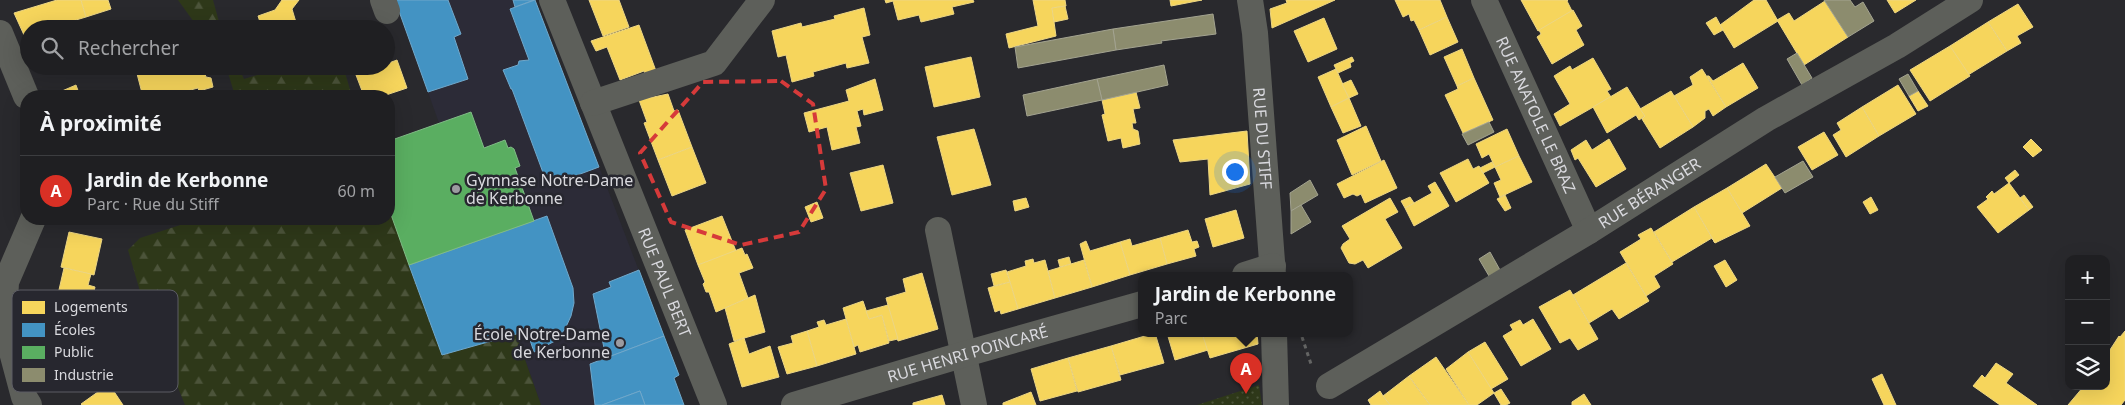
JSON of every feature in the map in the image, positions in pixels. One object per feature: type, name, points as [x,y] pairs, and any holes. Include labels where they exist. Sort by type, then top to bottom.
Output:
[{"type":"street","name":"RUE PAUL BERT","points":[[552,0],[714,405]]},
{"type":"street","points":[[593,103],[714,63],[762,0]]},
{"type":"street","name":"RUE DU STIFF","points":[[1250,0],[1255,33],[1273,271]]},
{"type":"street","name":"RUE ANATOLE LE BRAZ","points":[[1484,0],[1589,231]]},
{"type":"street","name":"RUE BÉRANGER","points":[[1322,380],[1589,231],[1766,120],[1896,46],[1970,0]]},
{"type":"street","points":[[0,33],[24,90]]},
{"type":"street","points":[[12,352],[4,322],[6,282],[30,225]]},
{"type":"street","points":[[938,230],[974,405]]},
{"type":"street","name":"RUE HENRI POINCARÉ","points":[[794,405],[1138,305]]},
{"type":"street","points":[[1274,337],[1276,405]]},
{"type":"street","points":[[22,392],[29,405]]},
{"type":"path","points":[[1302,337],[1322,380]]},
{"type":"highlighted area","points":[[781,81],[813,104],[826,189],[799,232],[741,245],[671,222],[640,153],[703,82]]},
{"type":"shaded area","points":[[395,0],[535,0],[679,375],[674,378],[684,405],[541,405],[516,334],[442,355],[395,225],[395,139],[439,123]]},
{"type":"green space","points":[[178,0],[213,0],[219,20],[192,20]]},
{"type":"green space","points":[[229,75],[242,75],[244,79],[257,75],[346,75],[350,90],[233,90]]},
{"type":"green space","points":[[180,225],[395,225],[442,355],[516,334],[541,405],[185,405],[178,388],[178,290],[140,290],[128,250],[140,238]]},
{"type":"green space","points":[[1259,385],[1262,405],[1197,405]]},
{"type":"building: Logements","points":[[57,0],[81,0],[86,17],[76,20],[20,20],[20,26],[14,13]]},
{"type":"building: Logements","points":[[81,0],[108,0],[111,9],[86,17]]},
{"type":"building: Logements","points":[[282,0],[299,0],[292,9],[295,20],[259,20],[258,16],[275,10]]},
{"type":"building: Logements","points":[[589,0],[619,0],[629,27],[603,36]]},
{"type":"building: Logements","points":[[885,0],[973,0],[974,2],[952,7],[954,14],[921,22],[919,15],[898,20],[893,1],[886,3]]},
{"type":"building: Logements","points":[[1033,0],[1065,0],[1066,6],[1052,8],[1056,36],[1009,48],[1006,34],[1038,26]]},
{"type":"building: Logements","points":[[1170,0],[1202,0],[1171,6]]},
{"type":"building: Logements","points":[[1286,0],[1335,0],[1272,28],[1270,9],[1287,3]]},
{"type":"building: Logements","points":[[1395,0],[1440,0],[1447,17],[1419,30],[1414,20],[1411,21],[1409,14],[1403,17]]},
{"type":"building: Logements","points":[[1521,0],[1568,0],[1572,11],[1538,31]]},
{"type":"building: Logements","points":[[1754,0],[1766,0],[1778,21],[1734,48],[1720,25]]},
{"type":"building: Logements","points":[[1887,0],[1916,0],[1895,13]]},
{"type":"building: Logements","points":[[1825,1],[1848,37],[1804,65],[1777,20],[1789,13],[1794,21]]},
{"type":"building: Logements","points":[[2018,4],[2033,27],[2017,36],[2021,43],[2007,51],[1988,22]]},
{"type":"building: Logements","points":[[1065,6],[1068,19],[1054,22],[1052,8]]},
{"type":"building: Logements","points":[[864,8],[870,35],[862,37],[869,63],[847,68],[846,63],[813,72],[814,76],[792,82],[786,55],[778,57],[772,31],[801,23],[802,27],[835,19],[834,16]]},
{"type":"building: Logements","points":[[1573,10],[1582,26],[1576,30],[1584,45],[1552,64],[1537,37],[1541,34],[1539,30]]},
{"type":"building: Logements","points":[[1447,17],[1458,42],[1430,55],[1419,30]]},
{"type":"building: Logements","points":[[1716,17],[1723,30],[1714,35],[1706,23]]},
{"type":"building: Logements","points":[[1324,18],[1337,49],[1308,62],[1294,31]]},
{"type":"building: Logements","points":[[1988,22],[2007,51],[1968,75],[1950,46]]},
{"type":"building: Logements","points":[[639,25],[656,71],[646,76],[644,71],[620,80],[607,47],[596,51],[591,41]]},
{"type":"building: Logements","points":[[1950,46],[1970,76],[1930,101],[1910,70]]},
{"type":"building: Logements","points":[[1462,49],[1474,78],[1457,86],[1444,57]]},
{"type":"building: Logements","points":[[971,57],[980,97],[934,107],[925,67]]},
{"type":"building: Logements","points":[[1352,57],[1354,61],[1350,63],[1351,67],[1338,73],[1334,65]]},
{"type":"building: Logements","points":[[1593,58],[1611,89],[1607,91],[1611,97],[1560,126],[1554,114],[1570,104],[1554,76],[1570,66],[1572,70]]},
{"type":"building: Logements","points":[[397,60],[407,88],[395,92],[395,90],[362,90],[356,75],[395,75],[395,61]]},
{"type":"building: Logements","points":[[1743,63],[1758,88],[1726,107],[1707,76],[1713,81]]},
{"type":"building: Logements","points":[[1336,69],[1349,98],[1331,107],[1318,77]]},
{"type":"building: Logements","points":[[1702,69],[1726,107],[1713,116],[1709,109],[1705,111],[1705,118],[1693,127],[1674,96],[1693,85],[1690,77]]},
{"type":"building: Logements","points":[[137,75],[205,75],[211,78],[213,87],[202,90],[199,90],[198,88],[190,90],[141,90]]},
{"type":"building: Logements","points":[[1474,78],[1493,120],[1463,133],[1445,95],[1458,89],[1457,86]]},
{"type":"building: Logements","points":[[875,79],[883,110],[864,115],[863,109],[857,111],[861,126],[856,127],[860,143],[832,150],[827,127],[809,132],[804,113],[849,101],[846,90]]},
{"type":"building: Logements","points":[[1351,80],[1358,94],[1349,98],[1342,84]]},
{"type":"building: Logements","points":[[76,85],[78,90],[64,90]]},
{"type":"building: Logements","points":[[1898,85],[1916,114],[1879,136],[1862,107]]},
{"type":"building: Logements","points":[[1627,87],[1645,116],[1639,120],[1636,115],[1607,133],[1593,107]]},
{"type":"building: Logements","points":[[1671,91],[1693,127],[1660,148],[1642,119],[1645,116],[1640,109]]},
{"type":"building: Logements","points":[[1918,91],[1928,106],[1918,111],[1909,96]]},
{"type":"building: Logements","points":[[1136,92],[1140,108],[1133,109],[1136,123],[1132,123],[1133,129],[1138,131],[1140,144],[1123,148],[1121,138],[1108,141],[1102,115],[1105,114],[1102,100]]},
{"type":"building: Logements","points":[[668,94],[674,111],[678,110],[692,147],[658,160],[644,123],[647,122],[639,100]]},
{"type":"building: Logements","points":[[1349,98],[1361,126],[1343,133],[1331,107]]},
{"type":"building: Logements","points":[[1862,107],[1879,136],[1846,157],[1833,135],[1841,130],[1837,123]]},
{"type":"building: Logements","points":[[1366,126],[1381,161],[1352,175],[1337,140]]},
{"type":"building: Logements","points":[[974,129],[991,185],[952,195],[937,137]]},
{"type":"building: Logements","points":[[1507,129],[1519,156],[1495,167],[1489,154],[1482,158],[1476,144]]},
{"type":"building: Logements","points":[[1247,131],[1250,184],[1210,195],[1208,159],[1180,162],[1173,140]]},
{"type":"building: Logements","points":[[1824,132],[1838,155],[1812,170],[1798,147]]},
{"type":"building: Logements","points":[[1609,139],[1626,169],[1596,187],[1578,158],[1575,160],[1571,150],[1586,140],[1592,150]]},
{"type":"building: Logements","points":[[2031,139],[2042,150],[2033,157],[2023,147]]},
{"type":"building: Logements","points":[[692,147],[706,183],[672,196],[658,160]]},
{"type":"building: Logements","points":[[1519,156],[1532,182],[1500,197],[1494,183],[1501,180],[1495,167]]},
{"type":"building: Logements","points":[[1468,159],[1473,169],[1479,166],[1489,183],[1456,202],[1440,173]]},
{"type":"building: Logements","points":[[1384,160],[1397,188],[1365,203],[1361,194],[1357,196],[1353,194],[1344,198],[1337,184]]},
{"type":"building: Logements","points":[[1492,162],[1495,167],[1483,173],[1480,168]]},
{"type":"building: Logements","points":[[1766,164],[1782,188],[1742,213],[1727,188]]},
{"type":"building: Logements","points":[[883,165],[893,203],[861,211],[850,173]]},
{"type":"building: Logements","points":[[2015,170],[2019,175],[2009,183],[2005,178]]},
{"type":"building: Logements","points":[[1435,182],[1449,206],[1414,226],[1405,208],[1432,193],[1428,186]]},
{"type":"building: Logements","points":[[2009,183],[2029,210],[1998,233],[1977,207],[1988,199],[1986,197],[1992,191],[1994,194]]},
{"type":"building: Logements","points":[[1727,188],[1750,226],[1715,243],[1694,207]]},
{"type":"building: Logements","points":[[1505,195],[1511,208],[1505,211],[1497,199]]},
{"type":"building: Logements","points":[[2024,195],[2033,207],[2029,210],[2020,198]]},
{"type":"building: Logements","points":[[1410,197],[1414,203],[1405,208],[1401,201]]},
{"type":"building: Logements","points":[[1871,197],[1878,210],[1870,214],[1863,202]]},
{"type":"building: Logements","points":[[1026,198],[1029,207],[1015,211],[1013,201]]},
{"type":"building: Logements","points":[[1390,198],[1398,212],[1385,219],[1402,248],[1368,268],[1363,260],[1355,264],[1349,263],[1341,248],[1350,239],[1342,226]]},
{"type":"building: Logements","points":[[817,202],[823,218],[811,222],[805,207]]},
{"type":"building: Logements","points":[[1694,207],[1715,243],[1712,238],[1672,262],[1654,232]]},
{"type":"building: Logements","points":[[1236,210],[1244,238],[1213,247],[1205,219]]},
{"type":"building: Logements","points":[[722,216],[736,251],[698,265],[685,230]]},
{"type":"building: Logements","points":[[1651,228],[1673,264],[1654,276],[1660,287],[1646,296],[1620,252],[1641,239],[1638,235]]},
{"type":"building: Logements","points":[[1188,230],[1192,242],[1197,241],[1199,247],[1194,249],[1196,256],[1167,264],[1160,238]]},
{"type":"building: Logements","points":[[69,232],[102,239],[94,275],[61,267]]},
{"type":"building: Logements","points":[[1160,238],[1167,264],[1130,275],[1120,242],[1130,239],[1132,246]]},
{"type":"building: Logements","points":[[1086,241],[1090,251],[1120,242],[1130,275],[1092,287],[1080,244]]},
{"type":"building: Logements","points":[[742,248],[753,268],[739,273],[748,298],[716,312],[709,292],[706,292],[703,284],[705,282],[698,265]]},
{"type":"building: Logements","points":[[1069,257],[1071,264],[1060,267],[1058,260]]},
{"type":"building: Logements","points":[[1033,259],[1034,263],[1045,260],[1055,298],[1018,309],[1007,272],[1026,266],[1025,261]]},
{"type":"building: Logements","points":[[1084,260],[1092,287],[1055,298],[1048,271]]},
{"type":"building: Logements","points":[[1725,260],[1737,280],[1726,287],[1714,266]]},
{"type":"building: Logements","points":[[1626,263],[1649,301],[1619,319],[1612,309],[1589,323],[1573,295]]},
{"type":"building: Logements","points":[[64,268],[91,274],[88,285],[95,287],[94,290],[59,290]]},
{"type":"building: Logements","points":[[1006,270],[1010,282],[994,286],[991,274]]},
{"type":"building: Logements","points":[[922,273],[938,329],[898,341],[886,298],[906,292],[903,279]]},
{"type":"building: Logements","points":[[1010,282],[1018,309],[1001,314],[1000,310],[995,312],[988,288]]},
{"type":"building: Logements","points":[[1570,290],[1598,339],[1578,350],[1570,338],[1560,343],[1539,307]]},
{"type":"building: Logements","points":[[755,295],[765,332],[734,341],[725,308]]},
{"type":"building: Logements","points":[[863,301],[869,319],[882,315],[889,343],[860,352],[858,345],[854,347],[843,308]]},
{"type":"building: Logements","points":[[888,305],[898,339],[889,341],[882,315],[869,319],[866,311]]},
{"type":"building: Logements","points":[[846,319],[856,354],[817,366],[807,331],[819,327],[817,322],[824,320],[826,325]]},
{"type":"building: Logements","points":[[1533,319],[1551,349],[1521,366],[1503,336],[1513,330],[1510,325],[1520,320],[1523,325]]},
{"type":"building: Logements","points":[[807,331],[817,366],[787,374],[778,347],[793,343],[791,336]]},
{"type":"building: Logements","points":[[2125,331],[2125,400],[2121,405],[2068,405],[2081,390],[2110,390],[2110,350]]},
{"type":"building: Logements","points":[[1141,337],[1156,337],[1164,363],[1120,375],[1111,346]]},
{"type":"building: Logements","points":[[1168,337],[1203,337],[1208,350],[1175,360]]},
{"type":"building: Logements","points":[[1203,337],[1257,337],[1258,344],[1210,358]]},
{"type":"building: Logements","points":[[744,338],[749,354],[770,346],[779,377],[742,387],[729,344]]},
{"type":"building: Logements","points":[[1485,342],[1508,379],[1491,389],[1468,352]]},
{"type":"building: Logements","points":[[1111,346],[1121,380],[1078,392],[1068,358]]},
{"type":"building: Logements","points":[[1468,352],[1494,393],[1477,405],[1469,405],[1446,369]]},
{"type":"building: Logements","points":[[1436,357],[1469,405],[1430,405],[1409,376]]},
{"type":"building: Logements","points":[[1068,358],[1077,391],[1040,401],[1031,369]]},
{"type":"building: Logements","points":[[1996,363],[2013,374],[2006,383],[2037,405],[2000,405],[1973,386],[1982,375],[1985,378]]},
{"type":"building: Logements","points":[[1882,374],[1896,405],[1884,405],[1872,379]]},
{"type":"building: Logements","points":[[1409,376],[1430,405],[1390,405],[1383,396]]},
{"type":"building: Logements","points":[[1501,389],[1510,403],[1506,405],[1501,405],[1494,393]]},
{"type":"building: Logements","points":[[1380,391],[1390,405],[1371,405],[1368,400]]},
{"type":"building: Logements","points":[[98,392],[114,392],[123,405],[82,405]]},
{"type":"building: Logements","points":[[1031,392],[1036,405],[1003,405],[1003,403]]},
{"type":"building: Logements","points":[[1584,394],[1591,405],[1572,405],[1572,402]]},
{"type":"building: Logements","points":[[942,395],[945,405],[913,405],[913,403]]},
{"type":"building: Écoles","points":[[395,0],[448,0],[461,34],[454,37],[468,79],[428,92]]},
{"type":"building: Écoles","points":[[513,0],[534,0],[515,7]]},
{"type":"building: Écoles","points":[[535,0],[599,167],[548,186],[512,89],[503,70],[518,65],[519,61],[529,60],[510,9]]},
{"type":"building: Écoles","points":[[547,216],[573,288],[574,303],[565,329],[555,341],[534,352],[527,331],[442,355],[409,265]]},
{"type":"building: Écoles","points":[[639,270],[664,336],[606,358],[593,294],[611,287],[609,282]]},
{"type":"building: Écoles","points":[[664,336],[679,375],[674,378],[684,405],[645,405],[640,391],[602,405],[595,405],[590,364]]},
{"type":"building: Écoles","points":[[640,391],[645,405],[602,405]]},
{"type":"building: Public","name":"Gymnase Notre-Dame de Kerbonne","points":[[471,112],[484,148],[505,140],[508,148],[514,149],[520,166],[515,168],[534,221],[409,265],[395,225],[395,139]]},
{"type":"building: Industrie","points":[[1824,0],[1850,0],[1855,7],[1863,2],[1874,21],[1848,37]]},
{"type":"building: Industrie","points":[[1213,14],[1216,34],[1161,41],[1162,43],[1116,50],[1113,29]]},
{"type":"building: Industrie","points":[[1113,29],[1116,50],[1018,68],[1015,47]]},
{"type":"building: Industrie","points":[[1797,53],[1812,78],[1802,85],[1787,59]]},
{"type":"building: Industrie","points":[[1164,65],[1168,85],[1102,100],[1097,79]]},
{"type":"building: Industrie","points":[[1908,74],[1918,91],[1909,96],[1899,79]]},
{"type":"building: Industrie","points":[[1097,79],[1102,100],[1027,116],[1023,95]]},
{"type":"building: Industrie","points":[[1489,122],[1494,132],[1468,145],[1462,134]]},
{"type":"building: Industrie","points":[[1803,161],[1813,177],[1785,193],[1775,177]]},
{"type":"building: Industrie","points":[[1310,180],[1318,195],[1291,211],[1290,193]]},
{"type":"building: Industrie","points":[[1301,205],[1311,222],[1291,234],[1291,211]]},
{"type":"building: Industrie","points":[[1490,252],[1500,270],[1489,276],[1479,259]]},
{"type":"place","name":"Gymnase Notre-Dame de Kerbonne","points":[[456,189]]},
{"type":"place","name":"École Notre-Dame de Kerbonne","points":[[620,343]]},
{"type":"place","name":"Jardin de Kerbonne","points":[[1246,394]]}]
